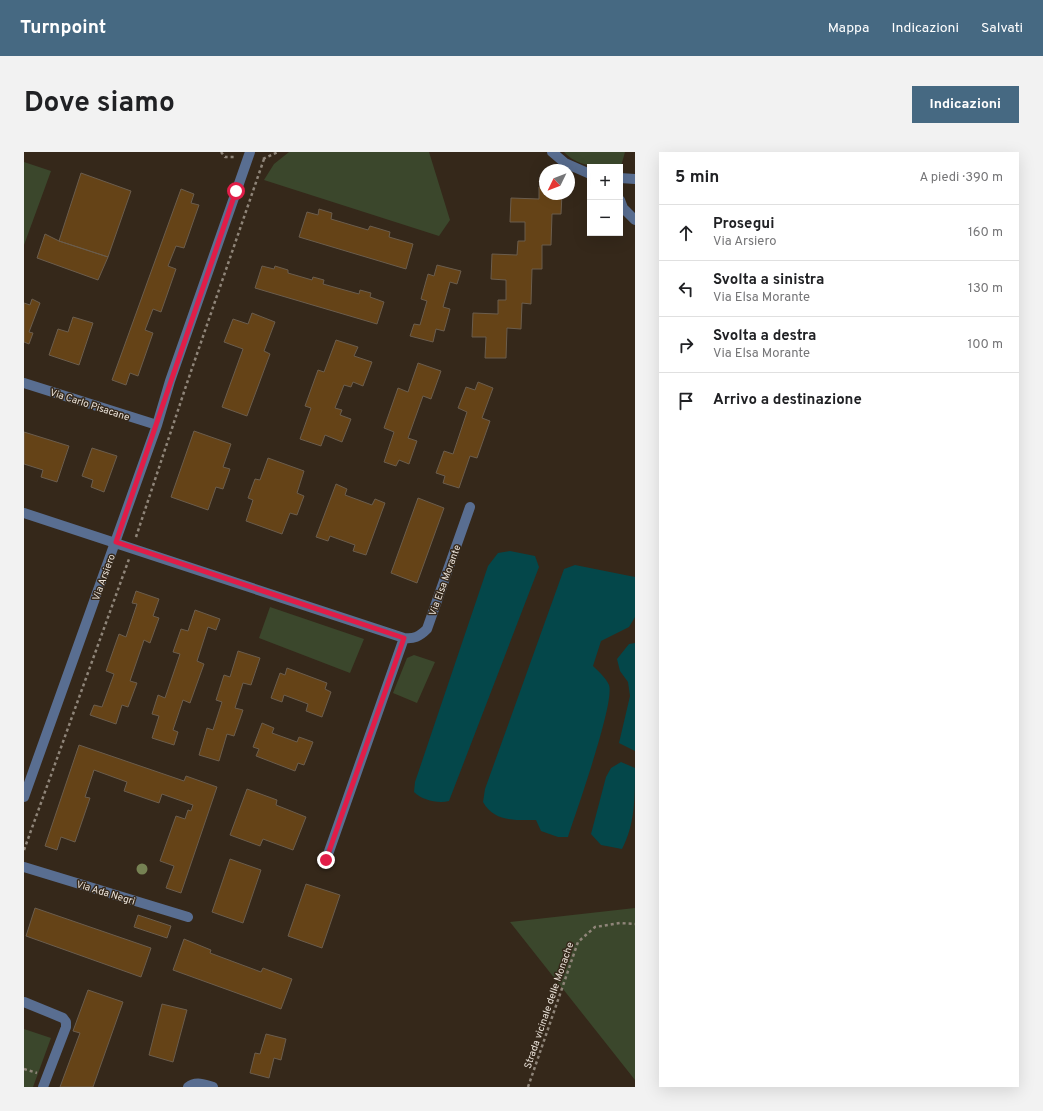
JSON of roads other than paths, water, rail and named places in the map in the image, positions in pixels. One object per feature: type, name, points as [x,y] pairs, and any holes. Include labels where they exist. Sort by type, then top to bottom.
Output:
[{"type":"street","name":"Via Arsiero","points":[[24,797],[157,425],[170,380],[250,152]]},
{"type":"street","points":[[552,152],[565,163],[587,173]]},
{"type":"street","points":[[623,178],[635,179]]},
{"type":"street","points":[[623,208],[635,220]]},
{"type":"street","name":"Via Carlo Pisacane","points":[[24,383],[157,425]]},
{"type":"street","name":"Via Elsa Morante","points":[[404,638],[413,639],[420,636],[426,629],[470,507]]},
{"type":"street","points":[[24,514],[116,542],[404,638],[326,860]]},
{"type":"street","name":"Via Ada Negri","points":[[24,867],[188,917]]},
{"type":"street","points":[[24,1002],[63,1018],[66,1022],[66,1027],[43,1087]]},
{"type":"street","points":[[188,1087],[193,1084],[200,1084],[214,1087]]},
{"type":"water","points":[[510,551],[535,556],[539,567],[449,801],[435,802],[421,797],[414,792],[415,782],[488,566],[498,553]]},
{"type":"water","points":[[575,565],[635,577],[635,617],[629,627],[601,641],[593,666],[604,677],[609,685],[606,713],[594,758],[568,837],[558,837],[541,831],[536,820],[513,820],[499,816],[488,809],[483,802],[485,789],[564,569]]},
{"type":"water","points":[[635,643],[635,751],[619,743],[630,696],[628,682],[620,671],[617,659],[629,644]]},
{"type":"water","points":[[621,762],[635,768],[632,820],[630,830],[622,849],[601,845],[591,834],[606,777],[611,768]]}]
